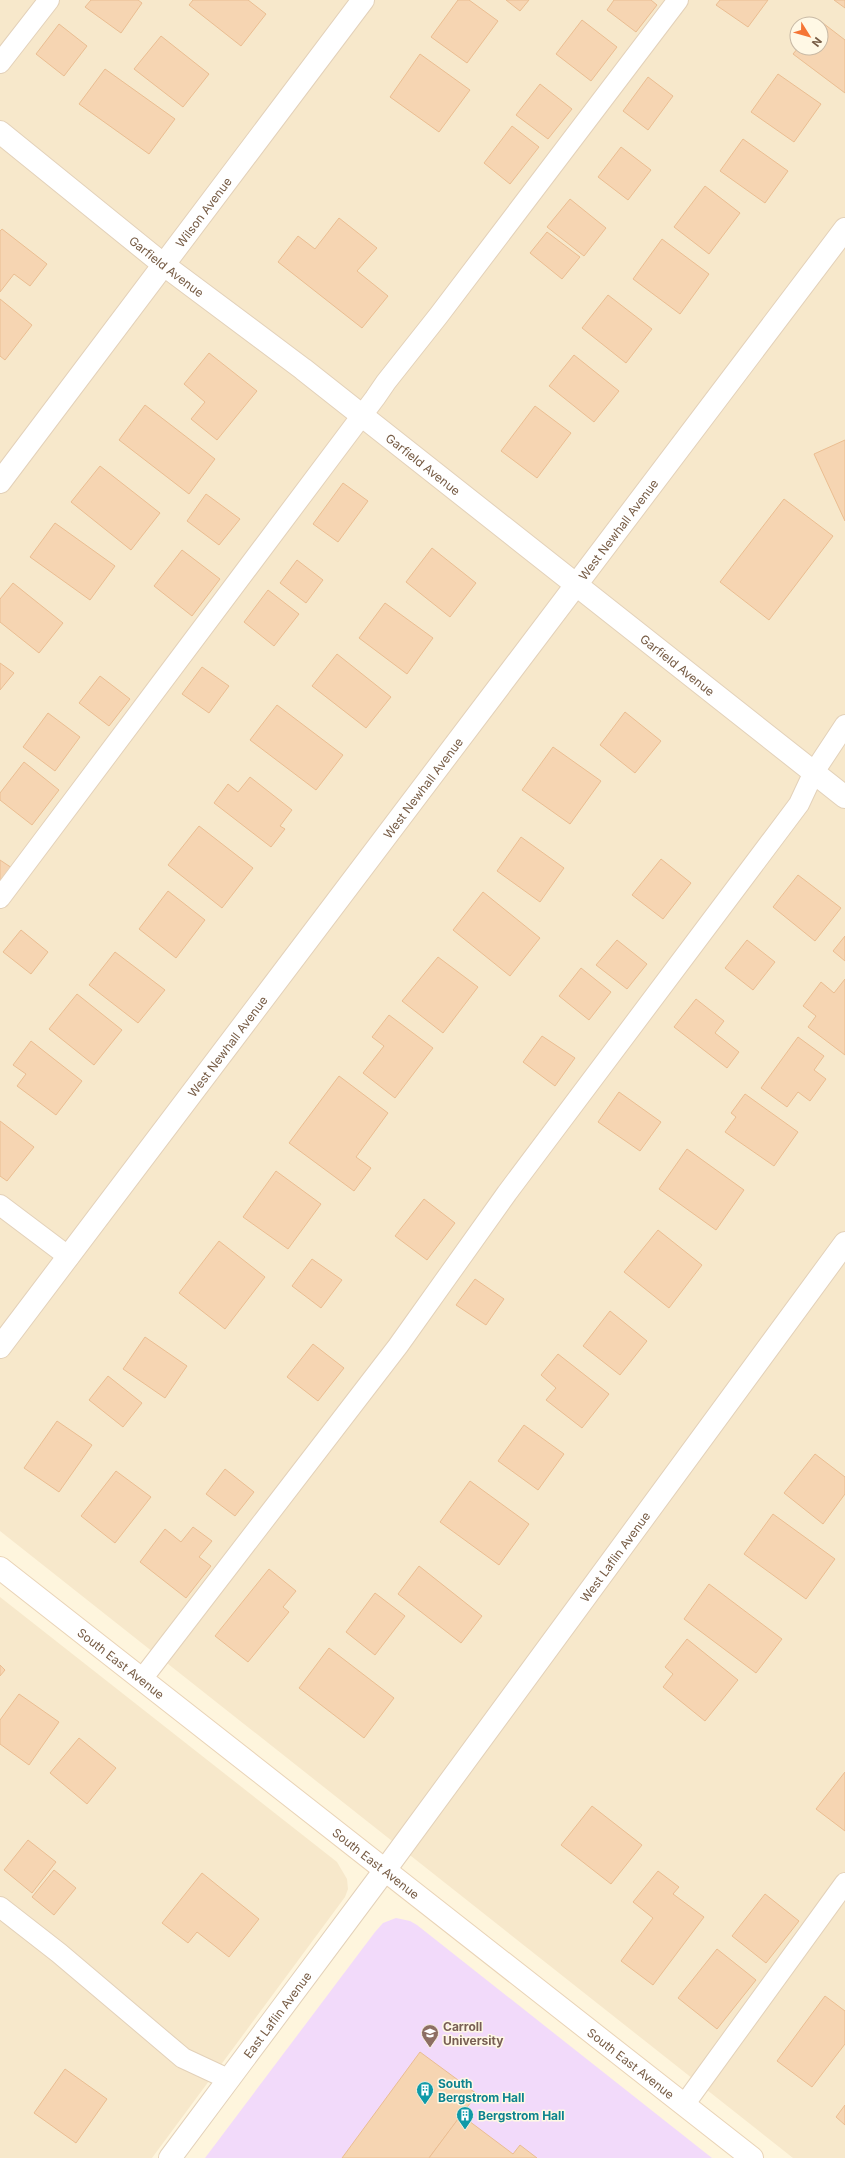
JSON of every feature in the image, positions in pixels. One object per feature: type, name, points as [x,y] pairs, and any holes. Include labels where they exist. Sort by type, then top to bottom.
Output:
[{"type":"street","name":"Wilson Avenue","points":[[0,482],[363,0]]},
{"type":"street","name":"Garfield Avenue","points":[[0,132],[164,265],[361,415],[845,797]]},
{"type":"street","name":"West Newhall Avenue","points":[[0,1347],[845,229]]},
{"type":"street","name":"West Laflin Avenue","points":[[385,1870],[845,1243]]},
{"type":"street","name":"South East Avenue","points":[[0,1568],[752,2158]]},
{"type":"street","name":"East Laflin Avenue","points":[[170,2158],[385,1870]]},
{"type":"lane","points":[[0,63],[49,0]]},
{"type":"lane","points":[[0,898],[361,415],[439,316],[678,0]]},
{"type":"lane","points":[[142,1679],[398,1346],[507,1193],[799,804],[814,772],[845,725]]},
{"type":"lane","points":[[0,1205],[69,1256]]},
{"type":"lane","points":[[684,2105],[845,1883]]},
{"type":"lane","points":[[0,1907],[59,1954],[183,2058],[228,2079]]},
{"type":"shaded area","points":[[0,0],[845,0],[845,2158],[793,2158],[0,1531]]},
{"type":"shaded area","points":[[0,1597],[337,1862],[347,1879],[348,1889],[345,1897],[152,2158],[0,2158]]},
{"type":"shaded area","name":"Carroll University","points":[[396,1918],[410,1921],[417,1925],[712,2158],[205,2158],[375,1932],[383,1923]]},
{"type":"building","points":[[91,0],[138,0],[142,3],[121,33],[85,7]]},
{"type":"building","points":[[193,0],[248,0],[266,14],[241,46],[189,5]]},
{"type":"building","points":[[458,0],[469,0],[498,21],[467,63],[431,37]]},
{"type":"building","points":[[506,0],[529,0],[520,11]]},
{"type":"building","points":[[614,0],[651,0],[657,5],[636,32],[607,10]]},
{"type":"building","points":[[720,0],[768,0],[748,27],[716,5]]},
{"type":"building","points":[[834,0],[845,0],[845,8]]},
{"type":"building","points":[[582,20],[617,47],[591,81],[556,54]]},
{"type":"building","points":[[59,24],[87,46],[64,76],[36,54]]},
{"type":"building","points":[[829,28],[845,40],[845,93],[796,56],[829,56]]},
{"type":"building","points":[[161,36],[209,74],[183,107],[134,69]]},
{"type":"building","points":[[420,54],[470,90],[439,132],[390,97]]},
{"type":"building","points":[[105,69],[175,119],[149,154],[79,104]]},
{"type":"building","points":[[778,74],[821,104],[794,142],[751,112]]},
{"type":"building","points":[[648,77],[673,96],[648,130],[623,111]]},
{"type":"building","points":[[540,84],[572,109],[548,139],[516,115]]},
{"type":"building","points":[[512,126],[539,147],[510,184],[484,163]]},
{"type":"building","points":[[743,139],[788,171],[765,203],[720,171]]},
{"type":"building","points":[[621,147],[651,170],[628,200],[598,177]]},
{"type":"building","points":[[705,186],[740,213],[709,254],[674,227]]},
{"type":"building","points":[[570,199],[606,228],[584,256],[547,227]]},
{"type":"building","points":[[339,218],[377,248],[357,271],[388,296],[362,328],[278,262],[298,236],[315,249]]},
{"type":"building","points":[[2,229],[47,264],[30,286],[14,274],[0,292],[0,231]]},
{"type":"building","points":[[547,232],[580,257],[562,279],[530,253]]},
{"type":"building","points":[[662,239],[709,274],[680,314],[633,279]]},
{"type":"building","points":[[608,295],[652,329],[626,363],[582,328]]},
{"type":"building","points":[[0,299],[32,325],[5,360],[0,356]]},
{"type":"building","points":[[209,353],[257,391],[217,440],[191,419],[205,402],[184,384]]},
{"type":"building","points":[[574,355],[619,391],[594,422],[549,386]]},
{"type":"building","points":[[145,405],[215,459],[189,494],[119,440]]},
{"type":"building","points":[[535,406],[571,433],[537,478],[501,451]]},
{"type":"building","points":[[845,440],[845,521],[814,454]]},
{"type":"building","points":[[100,466],[160,513],[131,550],[71,502]]},
{"type":"building","points":[[343,483],[368,501],[338,542],[313,524]]},
{"type":"building","points":[[206,494],[240,519],[219,545],[187,521]]},
{"type":"building","points":[[784,499],[833,536],[769,620],[720,582]]},
{"type":"building","points":[[55,523],[115,566],[90,600],[30,557]]},
{"type":"building","points":[[432,548],[476,583],[450,617],[406,582]]},
{"type":"building","points":[[182,550],[220,579],[192,616],[154,586]]},
{"type":"building","points":[[297,560],[323,580],[306,603],[280,583]]},
{"type":"building","points":[[13,583],[63,623],[39,653],[0,622],[0,599]]},
{"type":"building","points":[[268,590],[299,614],[274,646],[244,622]]},
{"type":"building","points":[[385,603],[433,638],[407,674],[359,638]]},
{"type":"building","points":[[337,654],[391,697],[366,728],[312,686]]},
{"type":"building","points":[[0,663],[14,673],[0,690]]},
{"type":"building","points":[[202,667],[229,686],[209,713],[182,694]]},
{"type":"building","points":[[100,676],[130,699],[109,726],[79,703]]},
{"type":"building","points":[[277,705],[343,755],[316,790],[250,740]]},
{"type":"building","points":[[625,712],[661,741],[635,773],[600,745]]},
{"type":"building","points":[[48,713],[80,737],[55,771],[23,747]]},
{"type":"building","points":[[553,747],[601,781],[570,824],[522,790]]},
{"type":"building","points":[[24,762],[59,790],[32,825],[0,800],[0,793]]},
{"type":"building","points":[[250,777],[292,810],[280,826],[285,829],[271,847],[214,803],[228,784],[238,792]]},
{"type":"building","points":[[199,826],[253,868],[222,908],[168,865]]},
{"type":"building","points":[[521,837],[564,868],[540,902],[497,871]]},
{"type":"building","points":[[661,859],[691,883],[663,919],[632,895]]},
{"type":"building","points":[[0,860],[12,868],[0,886]]},
{"type":"building","points":[[798,875],[841,908],[815,941],[773,907]]},
{"type":"building","points":[[168,891],[205,920],[176,958],[139,929]]},
{"type":"building","points":[[483,892],[540,938],[510,976],[453,930]]},
{"type":"building","points":[[21,930],[48,952],[31,974],[3,952]]},
{"type":"building","points":[[845,936],[845,961],[833,951]]},
{"type":"building","points":[[617,940],[647,964],[627,989],[596,965]]},
{"type":"building","points":[[747,940],[775,962],[753,990],[725,968]]},
{"type":"building","points":[[115,952],[165,990],[138,1023],[89,985]]},
{"type":"building","points":[[438,957],[478,987],[443,1033],[402,1001]]},
{"type":"building","points":[[581,968],[611,992],[589,1020],[559,996]]},
{"type":"building","points":[[845,979],[845,1055],[808,1027],[816,1016],[803,1006],[821,982],[834,993]]},
{"type":"building","points":[[77,994],[122,1030],[94,1065],[49,1029]]},
{"type":"building","points":[[696,999],[724,1021],[715,1033],[739,1052],[727,1068],[674,1027]]},
{"type":"building","points":[[389,1015],[433,1048],[395,1098],[363,1073],[384,1046],[372,1037]]},
{"type":"building","points":[[542,1036],[575,1058],[555,1086],[523,1062]]},
{"type":"building","points":[[798,1037],[824,1056],[814,1070],[826,1079],[810,1101],[798,1092],[787,1107],[761,1088]]},
{"type":"building","points":[[31,1041],[82,1081],[56,1115],[17,1086],[26,1074],[13,1065]]},
{"type":"building","points":[[339,1076],[388,1113],[356,1157],[371,1168],[354,1191],[289,1143]]},
{"type":"building","points":[[619,1092],[661,1122],[640,1151],[598,1122]]},
{"type":"building","points":[[745,1094],[798,1132],[774,1166],[725,1132],[736,1117],[731,1113]]},
{"type":"building","points":[[0,1121],[34,1147],[7,1181],[0,1176]]},
{"type":"building","points":[[687,1149],[744,1190],[716,1230],[659,1189]]},
{"type":"building","points":[[276,1171],[321,1204],[288,1249],[243,1217]]},
{"type":"building","points":[[424,1199],[455,1223],[427,1260],[395,1236]]},
{"type":"building","points":[[658,1230],[702,1265],[669,1308],[624,1272]]},
{"type":"building","points":[[219,1241],[265,1277],[225,1329],[179,1293]]},
{"type":"building","points":[[312,1259],[342,1280],[321,1308],[292,1286]]},
{"type":"building","points":[[475,1279],[504,1299],[486,1325],[456,1305]]},
{"type":"building","points":[[610,1311],[647,1341],[620,1375],[583,1346]]},
{"type":"building","points":[[145,1337],[187,1366],[165,1398],[123,1369]]},
{"type":"building","points":[[313,1344],[344,1368],[318,1401],[287,1377]]},
{"type":"building","points":[[558,1354],[609,1394],[582,1428],[546,1400],[556,1388],[541,1375]]},
{"type":"building","points":[[108,1376],[142,1403],[123,1427],[89,1400]]},
{"type":"building","points":[[57,1421],[92,1445],[59,1492],[24,1468]]},
{"type":"building","points":[[524,1425],[564,1454],[538,1490],[498,1461]]},
{"type":"building","points":[[815,1454],[845,1477],[845,1494],[823,1524],[784,1493]]},
{"type":"building","points":[[225,1469],[254,1492],[235,1516],[206,1494]]},
{"type":"building","points":[[116,1471],[151,1497],[115,1543],[81,1516]]},
{"type":"building","points":[[470,1481],[529,1524],[499,1565],[440,1522]]},
{"type":"building","points":[[773,1514],[835,1559],[806,1599],[744,1554]]},
{"type":"building","points":[[193,1527],[212,1541],[199,1557],[211,1566],[186,1598],[140,1562],[165,1529],[181,1542]]},
{"type":"building","points":[[419,1566],[482,1616],[461,1643],[398,1594]]},
{"type":"building","points":[[269,1569],[296,1591],[283,1607],[289,1612],[248,1662],[215,1636]]},
{"type":"building","points":[[709,1584],[782,1639],[756,1673],[684,1619]]},
{"type":"building","points":[[375,1593],[405,1616],[375,1655],[346,1632]]},
{"type":"building","points":[[687,1639],[738,1680],[705,1721],[663,1687],[673,1674],[665,1667]]},
{"type":"building","points":[[329,1648],[394,1698],[364,1738],[299,1688]]},
{"type":"building","points":[[0,1665],[5,1670],[0,1676]]},
{"type":"building","points":[[19,1694],[59,1722],[29,1765],[0,1744],[0,1720]]},
{"type":"building","points":[[79,1738],[116,1768],[87,1804],[50,1773]]},
{"type":"building","points":[[845,1772],[845,1831],[816,1809]]},
{"type":"building","points":[[592,1806],[642,1845],[611,1884],[561,1845]]},
{"type":"building","points":[[28,1840],[56,1862],[32,1893],[4,1870]]},
{"type":"building","points":[[54,1870],[76,1888],[54,1915],[32,1897]]},
{"type":"building","points":[[658,1871],[679,1887],[673,1894],[704,1917],[653,1985],[621,1961],[653,1918],[633,1902]]},
{"type":"building","points":[[202,1873],[259,1919],[229,1957],[197,1932],[188,1943],[162,1923]]},
{"type":"building","points":[[765,1894],[799,1921],[766,1963],[732,1936]]},
{"type":"building","points":[[717,1949],[756,1980],[717,2029],[678,1998]]},
{"type":"building","points":[[825,1996],[845,2011],[845,2044],[812,2087],[777,2061]]},
{"type":"building","name":"South Bergstrom Hall","points":[[420,2052],[477,2094],[429,2158],[342,2158]]},
{"type":"building","points":[[65,2069],[107,2099],[76,2143],[34,2113]]},
{"type":"building","points":[[845,2105],[845,2125],[836,2117]]},
{"type":"building","name":"Bergstrom Hall","points":[[461,2115],[513,2154],[520,2145],[537,2158],[429,2158]]},
{"type":"place","name":"Carroll University","points":[[430,2048]]},
{"type":"place","name":"South Bergstrom Hall","points":[[425,2105]]},
{"type":"place","name":"Bergstrom Hall","points":[[465,2130]]}]
